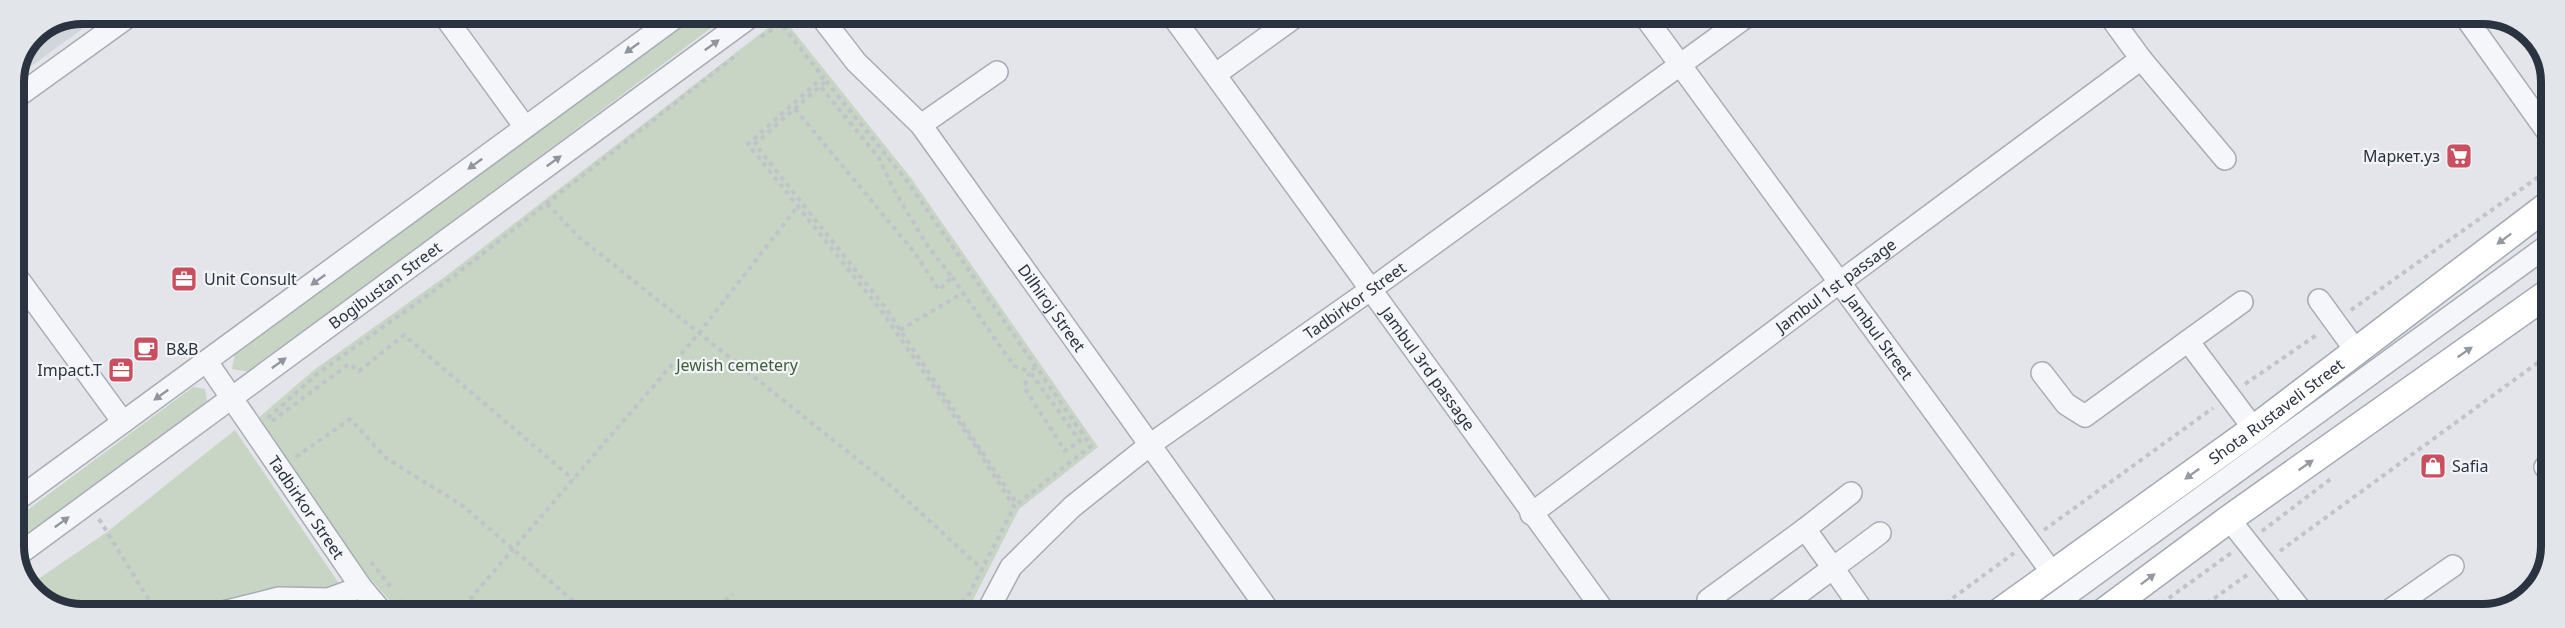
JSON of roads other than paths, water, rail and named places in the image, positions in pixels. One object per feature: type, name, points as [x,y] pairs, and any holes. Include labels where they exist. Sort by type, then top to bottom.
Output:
[{"type":"main road","name":"Shota Rustaveli Street","points":[[2011,604],[2254,429],[2541,211]]},
{"type":"main road","points":[[2114,604],[2229,519],[2541,298]]},
{"type":"street","points":[[24,91],[118,24]]},
{"type":"street","points":[[450,24],[525,127]]},
{"type":"street","points":[[24,495],[666,24]]},
{"type":"street","name":"Bogibustan Street","points":[[24,550],[740,24]]},
{"type":"street","name":"Dilhiroj Street","points":[[827,24],[856,62],[921,124],[1264,604]]},
{"type":"street","name":"Jambul 3rd passage","points":[[1178,24],[1598,604]]},
{"type":"street","points":[[1216,75],[1285,24]]},
{"type":"street","name":"Jambul Street","points":[[1650,24],[2054,574]]},
{"type":"street","name":"Tadbirkor Street","points":[[991,604],[1011,567],[1072,507],[1151,444],[1370,290],[1736,24]]},
{"type":"street","points":[[2116,24],[2141,59],[2225,159]]},
{"type":"street","points":[[2470,24],[2541,123]]},
{"type":"street","name":"Jambul 1st passage","points":[[1531,514],[2141,59]]},
{"type":"street","points":[[921,124],[997,72]]},
{"type":"street","points":[[2055,604],[2541,250]]},
{"type":"street","points":[[2077,604],[2541,263]]},
{"type":"street","points":[[24,287],[123,422]]},
{"type":"street","points":[[2319,300],[2356,351]]},
{"type":"street","points":[[2042,373],[2066,404],[2085,416],[2242,302]]},
{"type":"street","points":[[2188,341],[2254,429]]},
{"type":"street","name":"Tadbirkor Street","points":[[207,362],[361,587],[375,604]]},
{"type":"street","points":[[1708,600],[1851,493]]},
{"type":"street","points":[[2229,519],[2296,604]]},
{"type":"street","points":[[1805,529],[1857,604]]},
{"type":"street","points":[[1784,604],[1880,532]]},
{"type":"street","points":[[2398,604],[2453,566]]},
{"type":"street","points":[[255,604],[279,598],[328,599],[361,587]]},
{"type":"place","name":"Маркет.уз","points":[[2459,156]]},
{"type":"place","name":"Unit Consult","points":[[184,279]]},
{"type":"place","name":"B&B","points":[[146,349]]},
{"type":"place","name":"Impact.T","points":[[121,370]]},
{"type":"place","name":"Safia","points":[[2433,466]]},
{"type":"park label","name":"Jewish cemetery","points":[[737,365]]}]
